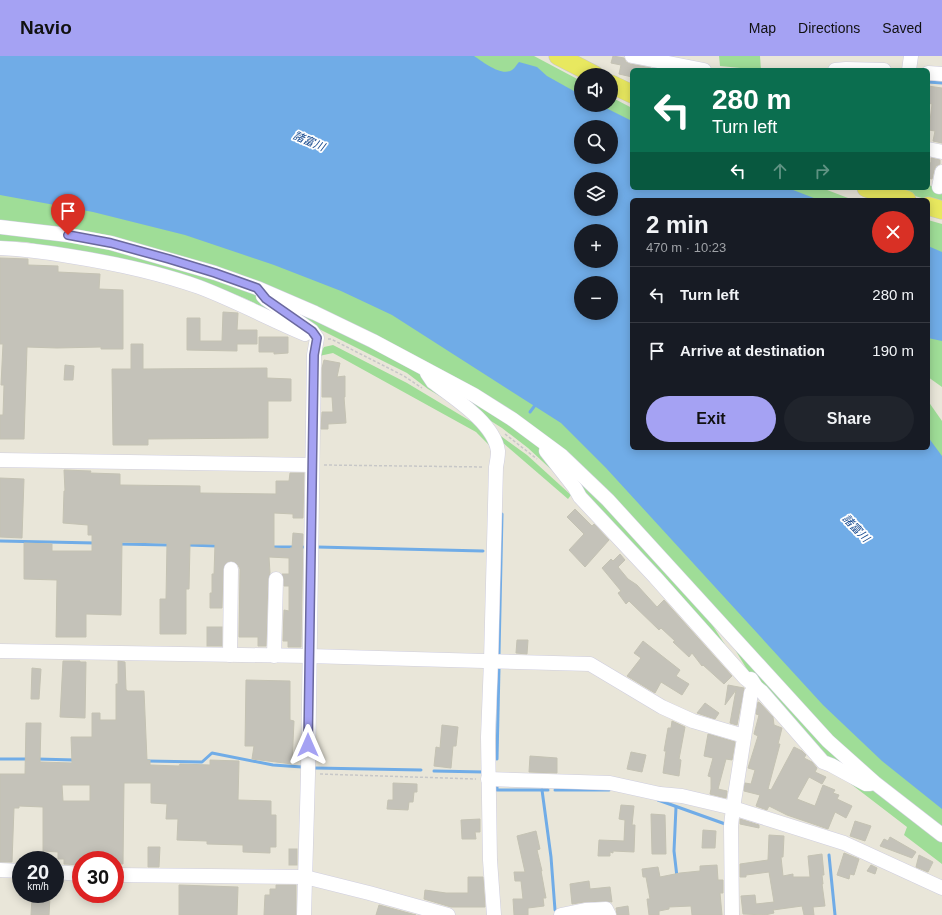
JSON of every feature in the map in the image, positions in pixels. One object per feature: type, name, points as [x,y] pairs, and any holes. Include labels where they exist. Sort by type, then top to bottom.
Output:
[{"type":"main road","points":[[558,56],[581,68]]},
{"type":"main road","points":[[618,87],[630,93]]},
{"type":"main road","points":[[873,190],[900,198]]},
{"type":"main road","points":[[930,207],[942,210]]},
{"type":"street","points":[[632,56],[694,68]]},
{"type":"street","points":[[909,68],[911,56]]},
{"type":"street","points":[[930,73],[942,74]]},
{"type":"street","points":[[930,149],[942,152]]},
{"type":"street","points":[[939,187],[942,172]]},
{"type":"street","points":[[0,227],[68,235],[111,243],[215,273],[257,288],[360,334],[474,394],[543,441],[584,476],[714,615],[828,741],[875,783],[942,835]]},
{"type":"street","points":[[0,248],[23,249],[107,262],[147,271],[212,292],[240,304],[279,324],[317,338]]},
{"type":"street","points":[[257,288],[266,299],[312,331],[317,338],[314,355],[308,774],[304,915]]},
{"type":"street","points":[[424,368],[432,382],[479,419],[488,428],[495,440],[498,452],[496,467],[488,737],[490,860],[494,915]]},
{"type":"street","points":[[543,441],[544,448],[575,488],[580,497],[655,577],[745,678],[762,692],[823,762],[866,784],[875,783]]},
{"type":"street","points":[[0,460],[312,465]]},
{"type":"street","points":[[230,655],[231,569]]},
{"type":"street","points":[[274,656],[276,578]]},
{"type":"street","points":[[714,615],[719,630],[756,687]]},
{"type":"street","points":[[0,651],[309,656],[590,664],[662,707],[693,721],[744,736]]},
{"type":"street","points":[[732,915],[731,826],[751,693],[756,687]]},
{"type":"street","points":[[488,779],[610,783],[660,794],[682,796],[733,808],[844,843],[942,888]]},
{"type":"street","points":[[0,870],[12,871]]},
{"type":"street","points":[[124,874],[305,877],[448,915]]},
{"type":"street","points":[[561,915],[585,910],[606,909],[609,915]]},
{"type":"path","points":[[312,465],[496,467]]},
{"type":"path","points":[[308,774],[488,779]]},
{"type":"green space","points":[[462,56],[534,56],[574,77],[574,102],[510,83]]},
{"type":"green space","points":[[719,56],[760,56],[761,68],[720,66]]},
{"type":"green space","points":[[618,101],[630,107],[630,131],[618,124],[618,120],[610,120],[596,112],[618,112]]},
{"type":"green space","points":[[0,180],[304,256],[552,404],[942,798],[942,825],[940,828],[833,740],[544,436],[262,284],[0,223]]},
{"type":"green space","points":[[930,186],[942,189],[942,204],[930,200],[930,198],[922,198],[895,190],[930,190]]},
{"type":"green space","points":[[732,190],[827,190],[848,198],[748,198]]},
{"type":"green space","points":[[930,221],[942,224],[942,277],[930,273]]},
{"type":"green space","points":[[0,232],[29,234],[110,249],[185,267],[254,293],[287,319],[244,298],[192,278],[107,258],[26,242],[0,241]]},
{"type":"green space","points":[[266,297],[415,369],[463,410],[428,389],[407,373],[317,328]]},
{"type":"green space","points":[[930,332],[942,335],[942,387],[930,378]]},
{"type":"green space","points":[[333,345],[407,383],[482,428],[491,447],[476,432],[333,353],[319,356],[324,347]]},
{"type":"green space","points":[[438,381],[491,411],[537,443],[570,487],[528,448],[502,428],[475,411]]},
{"type":"green space","points":[[930,404],[942,421],[942,471],[929,450]]},
{"type":"green space","points":[[494,431],[527,455],[571,495],[568,499],[502,442]]},
{"type":"green space","points":[[548,450],[586,484],[706,615],[738,665]]},
{"type":"green space","points":[[722,628],[866,781],[822,757],[751,676]]},
{"type":"green space","points":[[834,771],[876,790],[942,841],[942,864],[904,835],[907,827]]},
{"type":"water","name":"諸富川","points":[[0,56],[474,56],[487,65],[503,72],[512,70],[519,62],[537,67],[547,76],[574,91],[574,112],[614,112],[630,120],[630,190],[793,190],[814,198],[630,198],[630,450],[930,450],[930,440],[942,456],[942,809],[882,761],[823,705],[606,468],[561,423],[392,315],[341,291],[274,265],[185,235],[93,212],[0,195]]},
{"type":"water","points":[[930,247],[942,252],[942,341],[930,338]]},
{"type":"building","points":[[613,56],[624,58],[626,62],[630,64],[651,68],[630,68],[630,77],[619,74],[621,65],[611,63]]},
{"type":"building","points":[[930,86],[942,88],[942,143],[933,141],[935,131],[930,130],[932,104],[930,104]]},
{"type":"building","points":[[931,158],[940,160],[940,164],[936,166],[934,170],[932,179],[930,178]]},
{"type":"building","points":[[0,258],[28,259],[28,265],[58,266],[58,272],[100,274],[99,289],[123,290],[123,349],[101,349],[101,347],[27,347],[24,439],[0,439],[0,415],[3,415],[4,385],[1,385],[3,344],[0,344]]},
{"type":"building","points":[[223,312],[238,313],[237,330],[257,330],[257,344],[237,344],[237,351],[187,350],[187,318],[200,318],[200,341],[222,341]]},
{"type":"building","points":[[259,337],[288,337],[288,353],[274,354],[274,352],[259,352]]},
{"type":"building","points":[[131,344],[143,344],[143,369],[267,368],[267,378],[291,379],[291,401],[268,401],[268,438],[148,439],[148,445],[113,445],[112,369],[131,369]]},
{"type":"building","points":[[324,360],[340,363],[337,377],[345,376],[344,397],[346,423],[328,424],[328,429],[321,429],[322,412],[333,412],[332,397],[322,397],[322,368]]},
{"type":"building","points":[[65,365],[74,366],[73,380],[64,380]]},
{"type":"building","points":[[64,470],[120,474],[120,485],[200,486],[200,493],[276,494],[276,481],[289,481],[290,473],[304,473],[303,518],[293,518],[293,514],[274,513],[274,548],[290,549],[292,548],[293,533],[303,534],[301,647],[288,647],[288,641],[283,641],[284,610],[289,611],[289,586],[284,586],[282,574],[289,574],[289,558],[269,557],[270,573],[268,579],[266,646],[258,646],[258,637],[239,637],[240,569],[235,562],[227,562],[223,569],[222,608],[210,608],[212,574],[214,574],[215,544],[190,544],[189,589],[186,589],[186,634],[160,634],[160,599],[166,599],[167,543],[122,542],[121,615],[86,614],[86,637],[56,637],[57,580],[24,579],[24,543],[52,544],[52,551],[92,551],[92,535],[88,535],[88,525],[63,523],[65,491]]},
{"type":"building","points":[[0,478],[24,479],[22,538],[0,537]]},
{"type":"building","points":[[575,509],[592,526],[594,524],[609,540],[585,567],[569,550],[584,534],[567,517]]},
{"type":"building","points":[[620,554],[625,560],[618,567],[628,579],[637,585],[657,607],[664,600],[732,676],[724,684],[703,665],[702,666],[692,653],[689,657],[673,642],[675,641],[661,628],[659,630],[629,601],[626,604],[618,593],[621,591],[602,568],[611,559],[613,561]]},
{"type":"building","points":[[207,627],[222,627],[222,646],[207,646]]},
{"type":"building","points":[[517,640],[528,640],[527,654],[516,653]]},
{"type":"building","points":[[643,641],[680,670],[676,676],[689,684],[682,695],[661,682],[655,693],[627,676],[641,658],[634,653]]},
{"type":"building","points":[[63,661],[86,662],[85,718],[60,717]]},
{"type":"building","points":[[118,661],[125,662],[126,690],[144,691],[147,760],[150,760],[150,765],[210,765],[210,760],[239,761],[238,800],[271,801],[271,815],[276,815],[276,847],[270,847],[270,853],[243,852],[243,845],[207,844],[207,841],[177,840],[178,819],[166,819],[167,804],[151,803],[151,783],[124,783],[123,851],[72,851],[72,864],[64,864],[64,851],[43,851],[43,807],[19,806],[19,808],[14,808],[12,862],[0,862],[0,774],[25,774],[26,723],[41,723],[40,762],[72,763],[71,737],[92,737],[92,713],[100,713],[100,720],[116,720],[116,684],[118,684]],"holes":[[[62,785],[90,785],[90,801],[63,801]]]},
{"type":"building","points":[[32,668],[41,669],[39,699],[31,699]]},
{"type":"building","points":[[246,680],[290,681],[290,720],[294,721],[292,764],[252,759],[254,746],[245,746]]},
{"type":"building","points":[[728,685],[744,688],[737,725],[730,723],[736,690],[725,705]]},
{"type":"building","points":[[758,702],[773,717],[774,725],[782,728],[778,744],[780,744],[768,789],[771,790],[794,747],[806,755],[804,758],[812,762],[817,768],[815,772],[826,777],[822,784],[809,777],[797,799],[815,806],[823,785],[835,790],[833,793],[839,795],[837,799],[852,806],[846,818],[835,812],[828,829],[787,815],[769,806],[767,810],[756,806],[760,795],[744,791],[745,783],[751,784],[755,770],[748,768],[758,736],[754,734],[759,715],[756,714]]},
{"type":"building","points":[[705,703],[719,713],[715,719],[697,713]]},
{"type":"building","points":[[672,721],[685,727],[679,759],[681,760],[679,776],[663,773],[666,751],[664,751],[668,728],[671,728]]},
{"type":"building","points":[[442,725],[458,727],[456,746],[453,746],[451,768],[434,766],[436,747],[440,748]]},
{"type":"building","points":[[708,734],[735,742],[732,760],[726,759],[718,789],[727,791],[726,798],[710,794],[711,777],[708,776],[713,758],[704,756]]},
{"type":"building","points":[[631,752],[646,755],[642,772],[627,769]]},
{"type":"building","points":[[530,756],[557,758],[557,773],[529,772]]},
{"type":"building","points":[[393,783],[417,784],[417,792],[414,792],[413,802],[409,802],[408,810],[387,809],[388,800],[393,800]]},
{"type":"building","points":[[621,805],[634,806],[632,825],[635,825],[634,852],[613,851],[613,853],[610,852],[610,856],[598,856],[599,840],[624,841],[625,820],[619,819]]},
{"type":"building","points":[[651,814],[665,815],[666,854],[652,854]]},
{"type":"building","points":[[480,819],[480,832],[475,832],[476,839],[462,839],[461,820]]},
{"type":"building","points":[[740,819],[759,825],[759,828],[740,824]]},
{"type":"building","points":[[855,821],[871,826],[865,841],[850,836]]},
{"type":"building","points":[[703,830],[716,831],[715,848],[702,848]]},
{"type":"building","points":[[536,831],[540,849],[537,850],[546,898],[543,898],[544,906],[528,908],[528,915],[514,915],[513,899],[523,899],[521,881],[515,881],[514,872],[525,872],[517,836]]},
{"type":"building","points":[[769,835],[784,836],[783,857],[781,857],[783,876],[793,874],[793,877],[810,877],[808,856],[822,854],[824,875],[822,875],[822,884],[825,906],[813,907],[814,915],[804,915],[802,906],[773,910],[774,913],[765,915],[743,914],[741,896],[755,895],[756,904],[774,902],[769,872],[740,877],[740,864],[768,860]]},
{"type":"building","points":[[890,837],[916,852],[912,858],[880,846],[884,839],[888,841]]},
{"type":"building","points":[[148,847],[160,847],[159,867],[148,867]]},
{"type":"building","points":[[289,849],[297,849],[297,865],[289,865]]},
{"type":"building","points":[[844,853],[859,859],[854,875],[850,874],[849,879],[837,875]]},
{"type":"building","points":[[919,855],[933,862],[928,872],[916,867]]},
{"type":"building","points":[[717,865],[718,880],[723,880],[723,893],[720,893],[722,915],[692,915],[691,906],[669,907],[669,909],[659,911],[659,915],[649,915],[647,899],[650,899],[646,877],[643,877],[642,869],[658,867],[660,877],[700,871],[700,866]]},
{"type":"building","points":[[871,865],[877,868],[875,874],[867,871]]},
{"type":"building","points":[[468,877],[483,877],[485,907],[451,907],[424,899],[425,890],[446,893],[468,893]]},
{"type":"building","points":[[589,881],[590,889],[610,887],[612,902],[584,902],[572,904],[570,884]]},
{"type":"building","points":[[179,885],[238,887],[237,915],[179,915]]},
{"type":"building","points":[[276,885],[296,885],[296,915],[264,915],[265,895],[270,895],[270,889],[276,889]]},
{"type":"building","points":[[32,903],[50,903],[49,915],[31,915]]},
{"type":"building","points":[[379,905],[416,915],[376,915]]},
{"type":"building","points":[[628,906],[629,915],[617,915],[616,908]]},
{"type":"waterway","points":[[930,82],[942,83]]},
{"type":"waterway","points":[[530,412],[536,404]]},
{"type":"waterway","points":[[499,654],[502,514]]},
{"type":"waterway","points":[[0,541],[95,543]]},
{"type":"waterway","points":[[119,544],[169,545]]},
{"type":"waterway","points":[[187,545],[217,546]]},
{"type":"waterway","points":[[271,547],[303,547]]},
{"type":"waterway","points":[[317,547],[483,551]]},
{"type":"waterway","points":[[497,759],[499,668]]},
{"type":"waterway","points":[[147,761],[202,762],[212,753],[273,765],[302,767]]},
{"type":"waterway","points":[[0,759],[29,759]]},
{"type":"waterway","points":[[37,759],[75,760]]},
{"type":"waterway","points":[[315,768],[421,770]]},
{"type":"waterway","points":[[434,771],[484,772]]},
{"type":"waterway","points":[[497,785],[497,790],[548,790]]},
{"type":"waterway","points":[[542,790],[551,857],[555,910]]},
{"type":"waterway","points":[[555,790],[609,790]]},
{"type":"waterway","points":[[658,800],[728,825]]},
{"type":"waterway","points":[[676,807],[674,851],[677,877]]},
{"type":"waterway","points":[[829,855],[835,915]]},
{"type":"route","points":[[68,235],[111,243],[169,259],[257,288],[266,299],[312,331],[317,338],[314,355],[308,745]]}]
